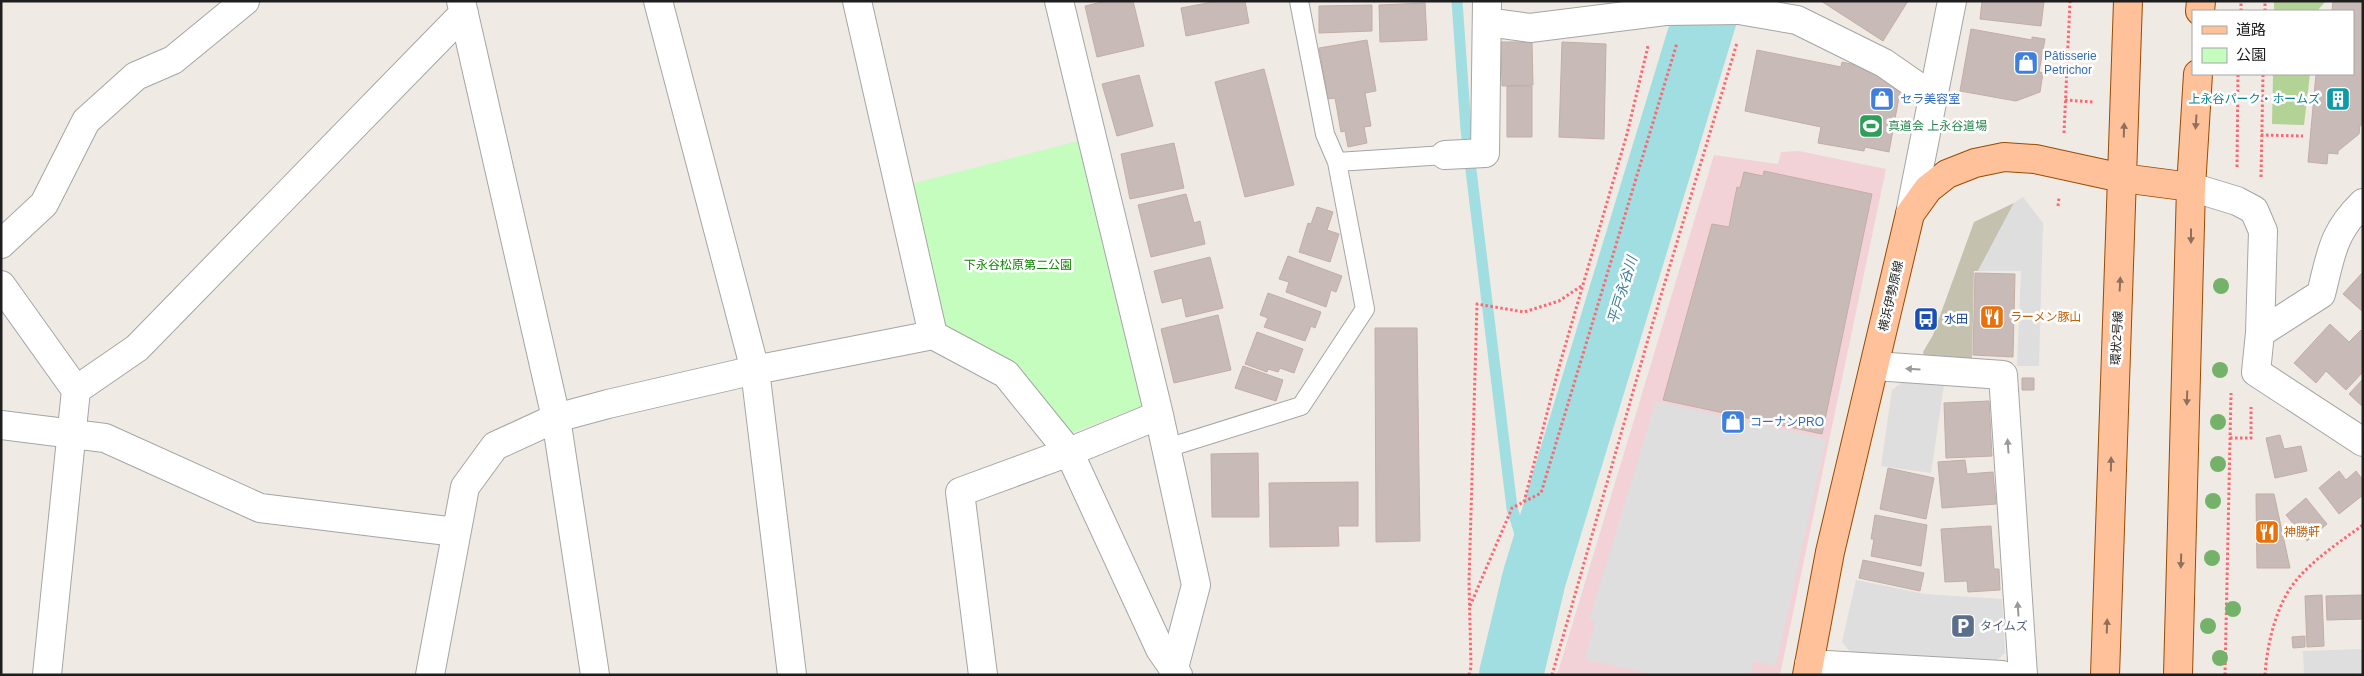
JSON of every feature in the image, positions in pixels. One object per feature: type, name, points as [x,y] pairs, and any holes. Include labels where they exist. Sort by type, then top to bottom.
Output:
[{"type":"main road","name":"環状2号線","points":[[2105,675],[2128,1]]},
{"type":"main road","points":[[2178,675],[2191,187],[2198,75]]},
{"type":"main road","name":"横浜伊勢原線","points":[[1808,669],[1830,552],[1910,214],[1928,189],[1947,174],[1975,163],[2004,157],[2034,158],[2122,178],[2191,187]]},
{"type":"street","points":[[1,244],[44,204],[86,121],[136,76],[173,60],[245,1]]},
{"type":"street","points":[[658,1],[755,370],[792,675]]},
{"type":"street","points":[[857,1],[933,335]]},
{"type":"street","points":[[1058,1],[1167,448],[1196,585],[1176,672]]},
{"type":"street","points":[[1910,214],[1952,1]]},
{"type":"street","points":[[76,390],[137,348],[463,7]]},
{"type":"street","points":[[463,7],[556,418],[595,675]]},
{"type":"street","points":[[1445,155],[1485,152],[1487,12],[1530,28],[1660,12],[1743,11],[1797,20],[1884,63],[1933,98]]},
{"type":"street","points":[[2191,187],[2237,201],[2254,210],[2263,231],[2260,333],[2256,372],[2363,442]]},
{"type":"street","points":[[2260,333],[2321,294],[2334,240],[2351,214],[2363,203]]},
{"type":"street","points":[[1,285],[76,390],[47,675]]},
{"type":"street","points":[[430,675],[465,487],[494,446],[556,418],[755,370],[933,335],[1006,374],[1069,452],[1160,649],[1176,672]]},
{"type":"street","points":[[1875,366],[2004,375],[2022,675]]},
{"type":"street","points":[[982,675],[960,492],[1069,452],[1159,415]]},
{"type":"street","points":[[1,425],[106,438],[260,508],[456,532]]},
{"type":"street","points":[[1808,669],[2002,675]]},
{"type":"lane","points":[[1167,448],[1301,406],[1365,309],[1337,162],[1325,134],[1299,1]]},
{"type":"lane","points":[[1337,162],[1445,155]]},
{"type":"path","points":[[2058,206],[2063,165],[2070,1]]},
{"type":"path","points":[[1552,675],[1743,11]]},
{"type":"path","points":[[1524,502],[1559,367],[1628,134],[1660,12]]},
{"type":"path","points":[[1470,606],[1512,508],[1541,494],[1678,37]]},
{"type":"path","points":[[2261,183],[2264,75]]},
{"type":"path","points":[[2262,135],[2303,136]]},
{"type":"path","points":[[1469,675],[1471,668],[1470,606],[1477,304],[1524,312],[1559,301],[1583,284]]},
{"type":"path","points":[[2230,438],[2251,438],[2252,400]]},
{"type":"path","points":[[2264,675],[2272,635],[2284,600],[2299,577],[2363,525]]},
{"type":"shaded area","name":"コーナンPRO","points":[[1799,151],[1886,169],[1780,675],[1557,675],[1714,155],[1778,164],[1781,152]]},
{"type":"shaded area","points":[[2023,197],[2043,223],[2039,366],[2017,366],[2021,271],[1978,271],[2014,203]]},
{"type":"shaded area","points":[[2014,203],[1978,271],[1974,271],[1972,358],[1924,356],[1923,352],[1933,335],[1974,222]]},
{"type":"shaded area","points":[[1906,379],[1944,385],[1931,473],[1881,466],[1892,390]]},
{"type":"shaded area","points":[[1656,401],[1826,439],[1776,666],[1754,661],[1750,675],[1657,675],[1585,659],[1595,622],[1589,620]]},
{"type":"shaded area","points":[[1856,580],[1925,594],[2002,599],[2005,653],[1995,662],[1851,653],[1842,642]]},
{"type":"shaded area","points":[[2363,649],[2363,675],[2304,675],[2303,651]]},
{"type":"green space","points":[[2274,1],[2326,1],[2318,10],[2274,10]]},
{"type":"green space","points":[[2273,75],[2310,75],[2304,125],[2272,124]]},
{"type":"green space","name":"下永谷松原第二公園","points":[[1078,141],[1142,406],[1072,433],[1020,367],[942,324],[911,184]]},
{"type":"building","points":[[1106,1],[1133,1],[1144,46],[1097,57],[1085,6]]},
{"type":"building","points":[[1218,1],[1245,1],[1249,23],[1186,36],[1181,8]]},
{"type":"building","points":[[1821,1],[1908,1],[1883,41]]},
{"type":"building","points":[[1982,1],[2044,1],[2041,26],[1980,19]]},
{"type":"building","name":"上永谷パーク・ホームズ","points":[[2333,1],[2363,1],[2363,125],[2360,125],[2359,134],[2338,151],[2338,154],[2328,153],[2327,164],[2308,162],[2316,75],[2354,75],[2354,10],[2332,10]]},
{"type":"building","points":[[1425,3],[1427,40],[1380,42],[1379,5]]},
{"type":"building","points":[[1372,5],[1372,31],[1319,33],[1319,6]]},
{"type":"building","points":[[1971,29],[2032,40],[2032,37],[2045,39],[2039,72],[2043,73],[2040,92],[2016,101],[1960,91]]},
{"type":"building","points":[[1367,40],[1376,91],[1365,93],[1371,126],[1364,127],[1367,143],[1348,147],[1345,131],[1341,132],[1335,98],[1328,99],[1319,48]]},
{"type":"building","points":[[1501,42],[1532,42],[1533,85],[1502,86]]},
{"type":"building","points":[[1562,42],[1606,44],[1604,139],[1559,137]]},
{"type":"building","points":[[1757,50],[1841,67],[1842,62],[1871,68],[1901,86],[1889,152],[1865,147],[1864,151],[1818,143],[1821,127],[1745,111]]},
{"type":"building","points":[[1264,69],[1294,185],[1245,197],[1215,82]]},
{"type":"building","points":[[1139,75],[1153,126],[1117,136],[1102,84]]},
{"type":"building","points":[[1507,86],[1532,86],[1532,137],[1507,137]]},
{"type":"building","points":[[1174,143],[1184,188],[1130,199],[1121,154]]},
{"type":"building","points":[[1764,171],[1872,194],[1822,434],[1663,400],[1712,224],[1729,227],[1737,187],[1740,188],[1744,172],[1763,176]]},
{"type":"building","points":[[1186,194],[1194,223],[1200,221],[1205,244],[1151,257],[1138,205]]},
{"type":"building","points":[[1317,207],[1333,212],[1327,230],[1339,234],[1330,262],[1299,252],[1308,223],[1311,224]]},
{"type":"building","points":[[1288,256],[1342,276],[1336,292],[1331,290],[1326,307],[1286,292],[1289,282],[1279,279]]},
{"type":"building","points":[[1210,257],[1223,308],[1186,317],[1182,298],[1162,303],[1154,271]]},
{"type":"building","points":[[2363,272],[2363,312],[2343,294]]},
{"type":"building","points":[[1975,273],[2015,274],[2013,357],[1973,355]]},
{"type":"building","points":[[1268,293],[1321,312],[1315,328],[1311,326],[1305,341],[1264,327],[1268,318],[1260,315]]},
{"type":"building","points":[[1218,315],[1231,370],[1174,383],[1161,329]]},
{"type":"building","points":[[2330,324],[2349,342],[2361,330],[2363,332],[2363,372],[2346,390],[2326,371],[2316,383],[2294,363]]},
{"type":"building","points":[[1375,328],[1417,328],[1420,541],[1376,542]]},
{"type":"building","points":[[1257,332],[1303,349],[1294,373],[1280,368],[1278,372],[1268,369],[1267,372],[1245,364]]},
{"type":"building","points":[[1243,366],[1283,380],[1276,401],[1235,388]]},
{"type":"building","points":[[2022,378],[2034,378],[2034,390],[2022,390]]},
{"type":"building","points":[[2363,379],[2363,407],[2349,394]]},
{"type":"building","points":[[1989,401],[1992,456],[1946,458],[1944,403]]},
{"type":"building","points":[[2280,435],[2284,449],[2301,446],[2307,471],[2275,478],[2266,438]]},
{"type":"building","points":[[1258,453],[1259,517],[1212,517],[1211,454]]},
{"type":"building","points":[[1965,460],[1967,474],[1993,472],[1996,504],[1942,508],[1938,462]]},
{"type":"building","points":[[1888,468],[1934,478],[1926,519],[1880,509]]},
{"type":"building","points":[[2339,471],[2346,480],[2356,471],[2363,480],[2363,495],[2339,514],[2319,488]]},
{"type":"building","points":[[1358,482],[1358,526],[1338,526],[1339,546],[1270,547],[1269,483]]},
{"type":"building","points":[[2256,494],[2274,494],[2290,568],[2257,568]]},
{"type":"building","points":[[2306,498],[2327,524],[2307,541],[2286,515]]},
{"type":"building","points":[[1875,515],[1927,525],[1921,566],[1871,556],[1874,539],[1871,539]]},
{"type":"building","points":[[1991,526],[1994,569],[1999,569],[2000,590],[1968,592],[1967,581],[1945,582],[1941,529]]},
{"type":"building","points":[[1863,560],[1924,573],[1920,591],[1859,578]]},
{"type":"building","points":[[2322,595],[2324,646],[2307,647],[2305,596]]},
{"type":"building","points":[[2363,595],[2363,619],[2327,620],[2326,596]]},
{"type":"building","points":[[2305,636],[2305,647],[2293,648],[2292,637]]},
{"type":"waterway","name":"平戸永谷川","points":[[1457,1],[1466,129],[1512,508],[1534,579]]},
{"type":"waterway","name":"平戸永谷川","points":[[1511,675],[1534,579],[1710,1]]},
{"type":"place","name":"Pâtisserie Petrichor","points":[[2026,63]]},
{"type":"place","name":"セラ美容室","points":[[1882,99]]},
{"type":"place","name":"上永谷パーク・ホームズ","points":[[2338,99]]},
{"type":"place","name":"真道会 上永谷道場","points":[[1871,126]]},
{"type":"place","name":"ラーメン豚山","points":[[1992,317]]},
{"type":"place","name":"水田","points":[[1926,319]]},
{"type":"place","name":"コーナンPRO","points":[[1733,422]]},
{"type":"place","name":"神勝軒","points":[[2267,532]]},
{"type":"place","name":"タイムズ","points":[[1963,626]]}]
